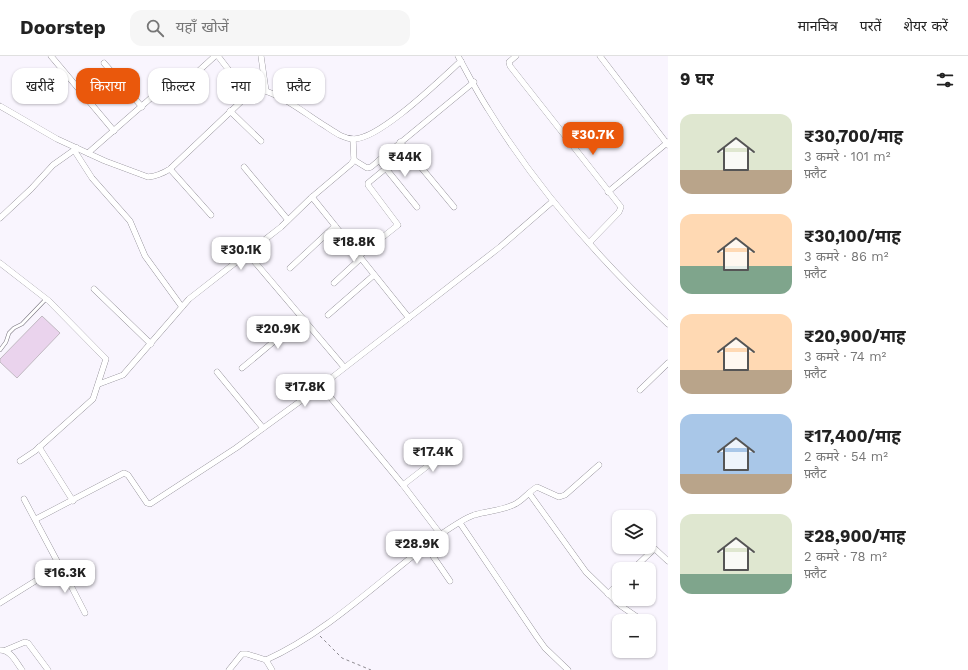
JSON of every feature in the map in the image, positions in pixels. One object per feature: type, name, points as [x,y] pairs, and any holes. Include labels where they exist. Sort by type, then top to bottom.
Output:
[{"type":"street","points":[[51,56],[114,131]]},
{"type":"street","points":[[202,68],[216,56],[226,68]]},
{"type":"street","points":[[261,56],[266,91],[276,95],[340,135],[353,139],[364,137],[381,129],[460,59],[488,109],[529,170],[553,202],[630,287],[668,324]]},
{"type":"street","points":[[516,56],[509,62],[510,66],[601,180],[608,192],[620,205],[621,209],[589,243]]},
{"type":"street","points":[[600,56],[667,143],[608,192]]},
{"type":"street","points":[[104,63],[142,106]]},
{"type":"street","points":[[354,160],[367,168],[371,167],[474,82]]},
{"type":"street","points":[[88,153],[148,101]]},
{"type":"street","points":[[0,106],[76,149],[148,177],[160,175],[170,169],[238,104]]},
{"type":"street","points":[[230,111],[261,141]]},
{"type":"street","points":[[99,384],[123,375],[189,299],[248,254],[351,164],[354,160],[353,139]]},
{"type":"street","points":[[400,142],[454,207]]},
{"type":"street","points":[[0,218],[31,189],[53,165],[76,149]]},
{"type":"street","points":[[76,149],[92,178],[130,221],[146,256],[182,307]]},
{"type":"street","points":[[379,160],[417,207]]},
{"type":"street","points":[[244,167],[288,220]]},
{"type":"street","points":[[170,169],[211,215]]},
{"type":"street","points":[[334,284],[360,257],[398,225],[368,185],[368,183],[385,169]]},
{"type":"street","points":[[312,197],[409,318]]},
{"type":"street","points":[[36,519],[126,473],[146,503],[150,504],[236,448],[321,386],[500,247],[553,202]]},
{"type":"street","points":[[290,268],[335,226]]},
{"type":"street","points":[[248,254],[344,367]]},
{"type":"street","points":[[0,263],[46,299],[104,357],[106,362],[93,399],[39,447],[20,461]]},
{"type":"street","points":[[328,315],[374,275]]},
{"type":"street","points":[[94,289],[151,344]]},
{"type":"street","points":[[242,368],[302,318]]},
{"type":"street","points":[[640,390],[668,363]]},
{"type":"street","points":[[217,372],[263,428]]},
{"type":"street","points":[[321,386],[403,485],[441,535]]},
{"type":"street","points":[[39,447],[73,501]]},
{"type":"street","points":[[403,485],[452,447]]},
{"type":"street","points":[[266,660],[322,628],[426,546],[460,523],[473,516],[502,510],[515,505],[536,487],[559,497],[565,495],[599,465]]},
{"type":"street","points":[[529,493],[575,559],[586,572],[621,606],[633,614]]},
{"type":"street","points":[[0,603],[53,570],[57,561],[24,499]]},
{"type":"street","points":[[460,523],[537,637],[568,670]]},
{"type":"street","points":[[426,546],[450,581]]},
{"type":"street","points":[[640,562],[652,551],[656,550],[668,561]]},
{"type":"street","points":[[56,565],[66,576],[85,613]]},
{"type":"street","points":[[608,594],[612,590]]},
{"type":"street","points":[[3,650],[25,642],[28,643],[48,670]]},
{"type":"street","points":[[3,650],[10,653],[22,670]]},
{"type":"street","points":[[229,670],[240,655],[244,653],[266,660],[272,670]]},
{"type":"lane","points":[[0,350],[6,342],[9,333],[14,328],[22,324],[46,299]]},
{"type":"path","points":[[316,631],[342,658],[371,670]]},
{"type":"building","points":[[42,316],[60,333],[17,378],[0,362],[0,359]]}]
